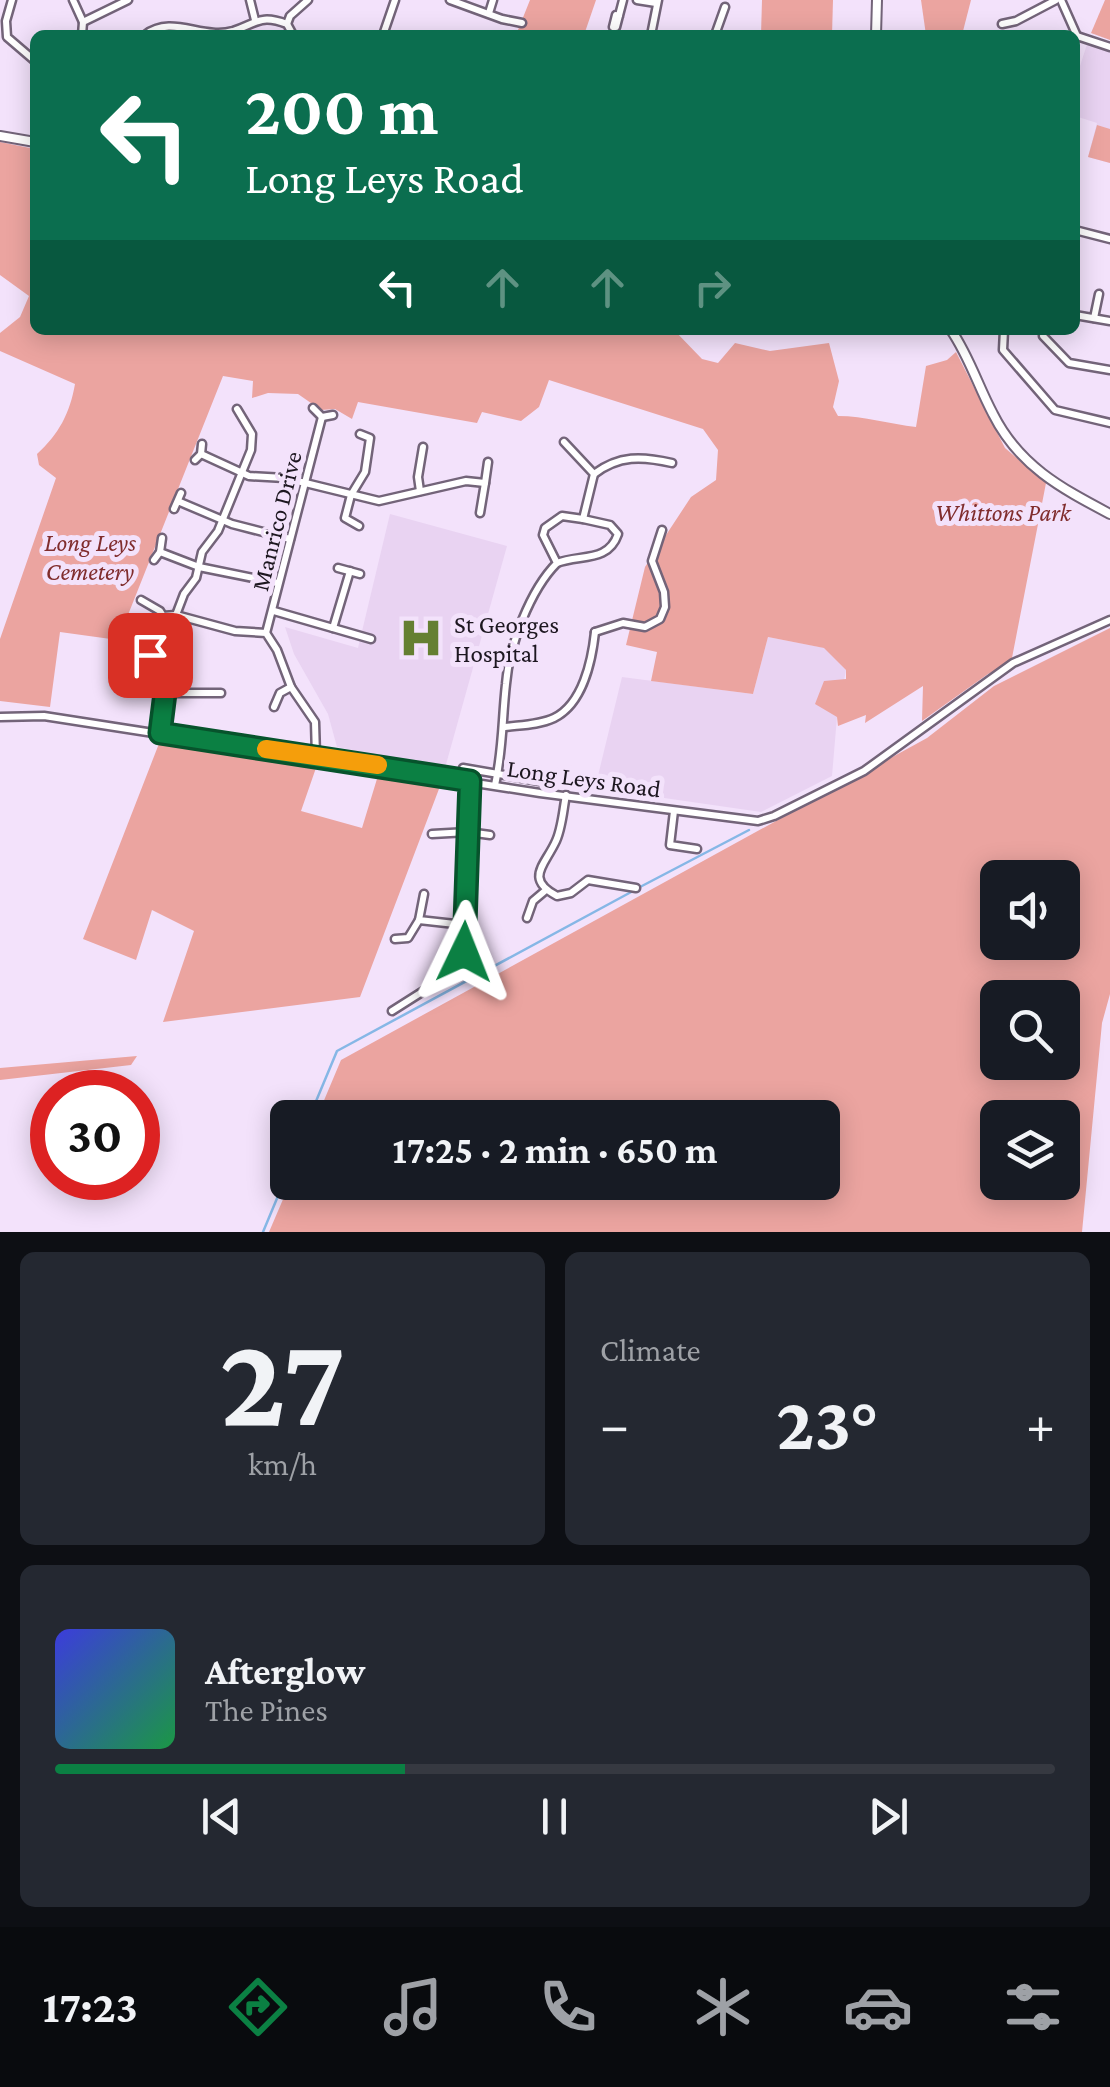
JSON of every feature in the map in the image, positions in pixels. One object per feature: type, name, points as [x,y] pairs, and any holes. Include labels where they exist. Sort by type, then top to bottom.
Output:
[{"type":"main road","points":[[876,0],[876,30]]},
{"type":"main road","points":[[0,136],[30,141]]},
{"type":"main road","points":[[954,335],[994,416],[1020,455],[1051,482],[1110,514]]},
{"type":"street","points":[[12,0],[3,38],[30,57]]},
{"type":"street","points":[[73,0],[82,30]]},
{"type":"street","points":[[83,22],[128,0]]},
{"type":"street","points":[[250,0],[256,20]]},
{"type":"street","points":[[291,30],[290,16],[308,0]]},
{"type":"street","points":[[385,30],[396,0]]},
{"type":"street","points":[[450,0],[522,23]]},
{"type":"street","points":[[489,14],[493,0]]},
{"type":"street","points":[[619,16],[623,0]]},
{"type":"street","points":[[637,0],[657,2],[652,30]]},
{"type":"street","points":[[1002,24],[1058,0],[1072,30]]},
{"type":"street","points":[[717,30],[725,7]]},
{"type":"street","points":[[234,30],[267,18],[288,24]]},
{"type":"street","points":[[152,30],[168,25],[197,30]]},
{"type":"street","points":[[1080,41],[1110,47]]},
{"type":"street","points":[[1080,231],[1110,239]]},
{"type":"street","points":[[1094,318],[1099,294]]},
{"type":"street","points":[[1080,316],[1110,321]]},
{"type":"street","points":[[1004,335],[1003,350],[1050,407],[1110,423]]},
{"type":"street","points":[[1043,335],[1068,363],[1110,370]]},
{"type":"street","points":[[176,615],[196,578],[202,552],[223,520],[253,442],[236,407]]},
{"type":"street","points":[[313,408],[322,417],[333,416]]},
{"type":"street","name":"Manrico Drive","points":[[266,633],[322,417]]},
{"type":"street","points":[[359,526],[344,518],[351,494],[365,472],[370,438],[360,434]]},
{"type":"street","points":[[564,442],[594,474]]},
{"type":"street","points":[[202,444],[198,457],[242,472],[305,482],[379,501],[466,481],[485,482]]},
{"type":"street","points":[[420,491],[423,448]]},
{"type":"street","points":[[583,519],[594,474],[606,465],[625,458],[672,463]]},
{"type":"street","points":[[480,513],[488,462]]},
{"type":"street","points":[[178,501],[223,520],[290,539]]},
{"type":"street","points":[[496,785],[505,727],[506,682],[528,605],[557,563],[604,554],[618,534],[610,524],[562,516],[543,535],[557,563]]},
{"type":"street","points":[[505,727],[557,717],[585,680],[596,630],[623,623],[645,627],[660,619],[665,607],[664,592],[652,561],[662,530]]},
{"type":"street","points":[[154,560],[162,538]]},
{"type":"street","points":[[160,552],[199,566],[278,583]]},
{"type":"street","points":[[338,568],[360,574]]},
{"type":"street","points":[[333,628],[350,572]]},
{"type":"street","points":[[141,600],[163,616]]},
{"type":"street","points":[[274,611],[372,639]]},
{"type":"street","points":[[160,733],[165,693],[150,660],[151,630],[163,616],[176,615],[235,631],[266,633],[291,687],[315,722],[316,756]]},
{"type":"street","name":"Long Leys Road","points":[[0,716],[44,716],[748,821],[774,816],[878,762],[1005,667],[1110,620]]},
{"type":"street","points":[[134,665],[150,660]]},
{"type":"street","points":[[274,707],[280,693],[291,687]]},
{"type":"street","points":[[165,693],[220,693]]},
{"type":"street","points":[[463,768],[545,782]]},
{"type":"street","points":[[392,1011],[433,985],[444,967],[460,960],[464,952],[470,781]]},
{"type":"street","points":[[566,795],[557,841],[540,867],[540,880],[546,890],[558,896],[571,893],[588,880],[636,888]]},
{"type":"street","points":[[674,811],[670,845],[697,849]]},
{"type":"street","points":[[432,834],[490,835]]},
{"type":"street","points":[[528,918],[530,905],[546,890]]},
{"type":"street","points":[[395,939],[408,938],[419,920],[424,894]]},
{"type":"street","points":[[419,920],[464,925]]},
{"type":"shaded area","points":[[1087,44],[1110,52],[1110,163],[1088,157],[1097,123],[1080,118],[1080,66]]},
{"type":"shaded area","name":"St Georges Hospital","points":[[390,514],[507,546],[445,768],[337,747],[328,714],[294,654],[285,627],[358,648]]},
{"type":"shaded area","points":[[768,637],[825,648],[846,670],[832,776],[761,812],[595,788],[622,677],[753,694]]},
{"type":"green space","points":[[530,0],[596,0],[586,30],[518,30]]},
{"type":"green space","points":[[762,0],[833,0],[832,30],[761,30]]},
{"type":"green space","points":[[921,0],[971,0],[963,30],[925,30]]},
{"type":"green space","points":[[1105,0],[1110,0],[1110,40],[1091,33]]},
{"type":"green space","points":[[1097,125],[1110,129],[1110,163],[1088,157]]},
{"type":"green space","points":[[0,142],[30,148],[30,335],[679,335],[702,359],[718,363],[735,343],[770,351],[829,343],[839,381],[833,407],[838,416],[916,427],[926,366],[947,360],[956,352],[1005,448],[1046,483],[1011,663],[988,674],[922,721],[923,686],[865,723],[866,715],[838,726],[837,717],[815,704],[824,681],[846,679],[846,670],[824,648],[768,637],[753,694],[651,681],[657,652],[626,645],[645,567],[691,497],[716,480],[718,450],[703,429],[549,380],[539,407],[521,421],[482,412],[477,423],[358,402],[352,419],[335,409],[321,410],[298,394],[268,393],[252,398],[253,381],[223,376],[118,640],[60,632],[50,707],[0,701],[0,639],[56,478],[39,465],[37,454],[62,422],[75,384],[0,351],[0,333],[20,317],[29,296],[0,275]]},
{"type":"green space","points":[[1110,628],[1110,994],[1102,1023],[1082,1232],[269,1232],[283,1200],[840,1200],[840,1100],[324,1100],[341,1060],[927,738],[994,686]]},
{"type":"green space","points":[[160,741],[317,765],[301,811],[362,828],[380,769],[442,781],[360,997],[163,1022],[194,931],[152,910],[136,960],[83,939]]},
{"type":"green space","points":[[137,1056],[131,1065],[30,1070],[30,1077],[0,1080],[0,1068]]},
{"type":"waterway","points":[[640,887],[749,830]]},
{"type":"waterway","points":[[317,1100],[337,1051],[633,891]]},
{"type":"waterway","points":[[263,1232],[276,1200]]},
{"type":"slow traffic","points":[[266,749],[378,765]]},
{"type":"place","name":"St Georges Hospital","points":[[421,638]]},
{"type":"route","points":[[150,655],[165,693],[160,733],[470,781],[464,952]]},
{"type":"park label","name":"Whittons Park","points":[[1003,512]]},
{"type":"park label","name":"Long Leys Cemetery","points":[[90,556]]}]
